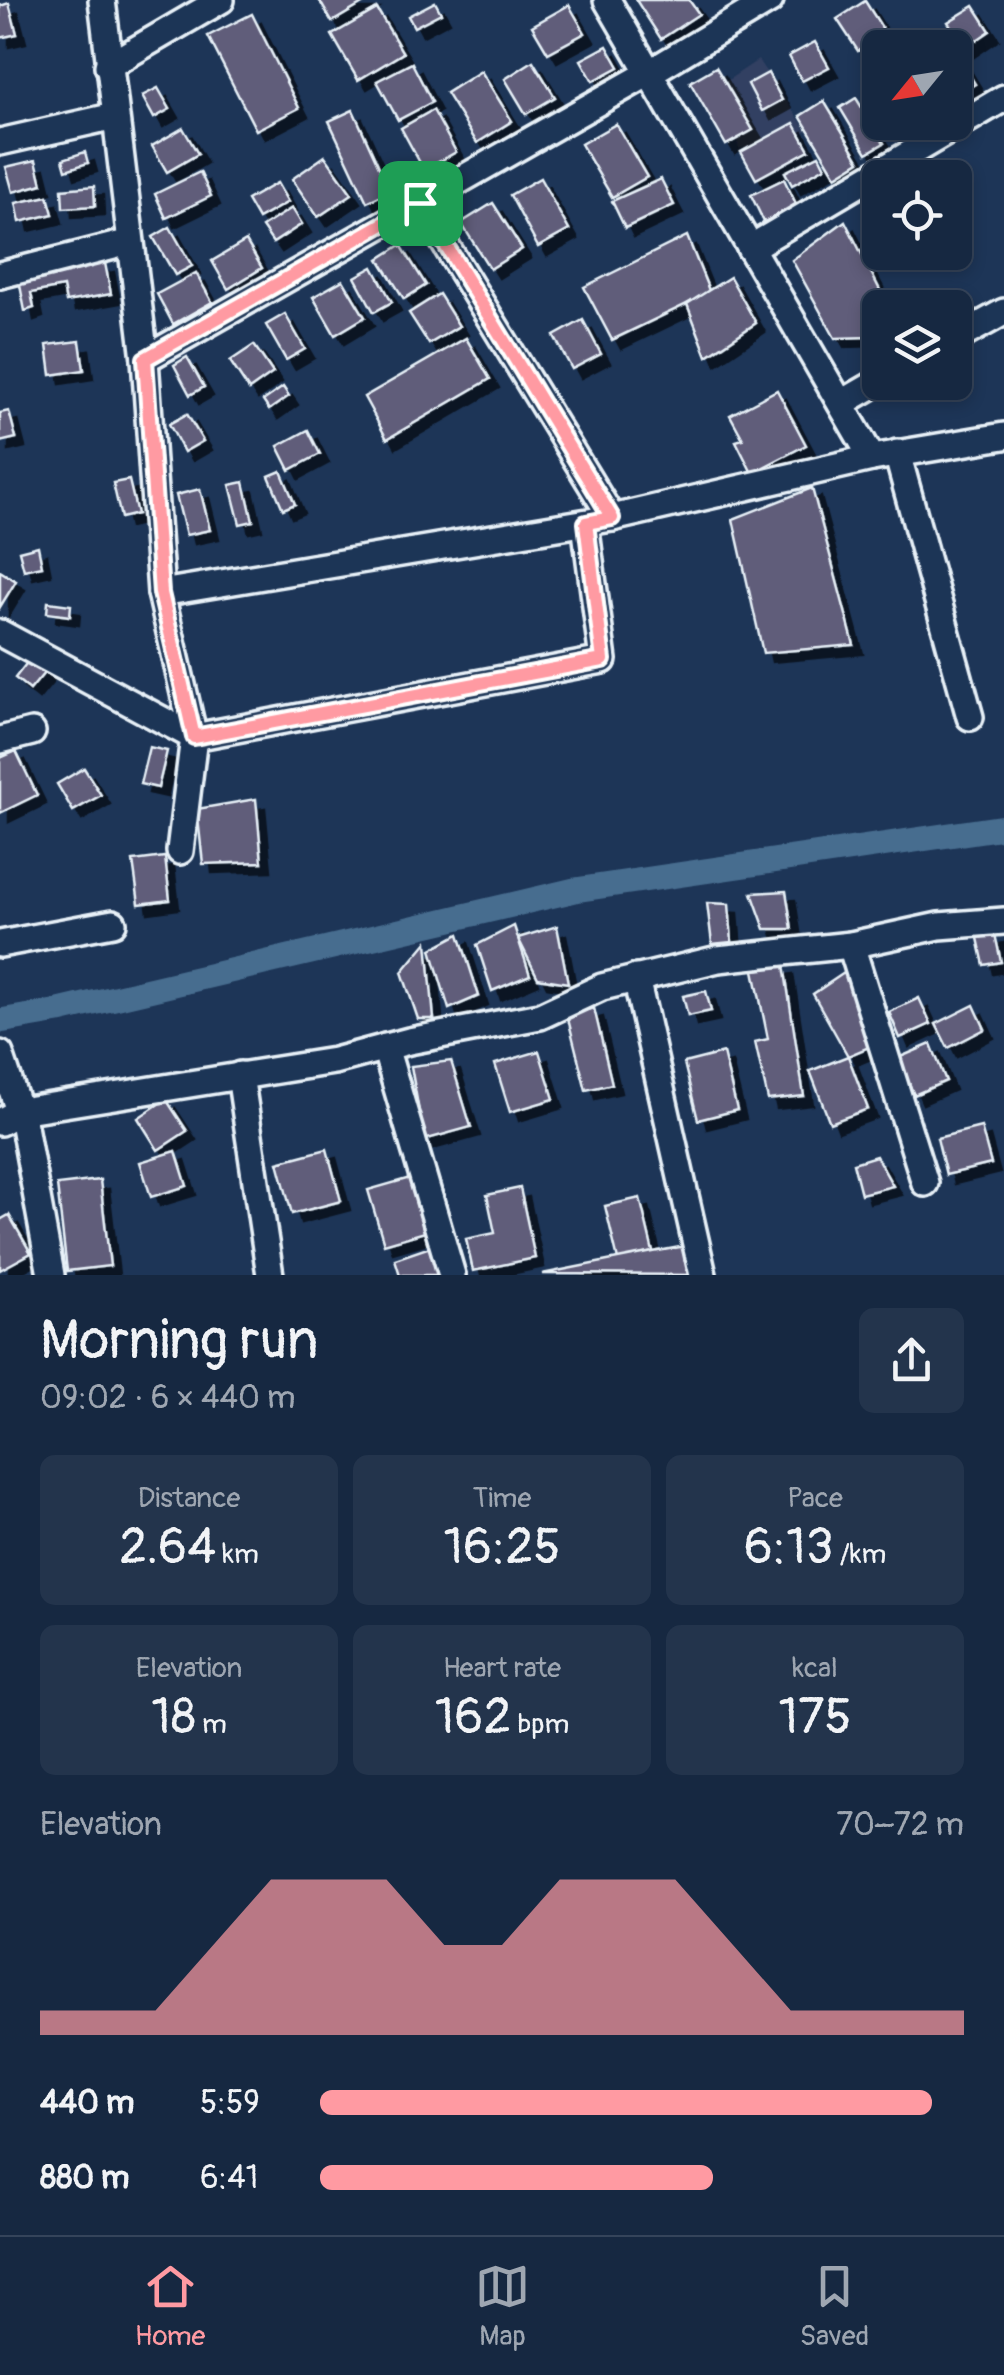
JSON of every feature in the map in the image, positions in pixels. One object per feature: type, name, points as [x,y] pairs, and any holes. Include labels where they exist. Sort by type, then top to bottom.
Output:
[{"type":"street","points":[[102,0],[145,359],[161,593],[194,737],[180,850]]},
{"type":"street","points":[[108,66],[222,0]]},
{"type":"street","points":[[606,0],[842,402],[885,455],[970,716]]},
{"type":"street","points":[[145,359],[649,73],[770,0]]},
{"type":"street","points":[[750,248],[1004,98]]},
{"type":"street","points":[[0,142],[114,116]]},
{"type":"street","points":[[420,203],[612,518]]},
{"type":"street","points":[[0,276],[130,242]]},
{"type":"street","points":[[972,330],[1004,312]]},
{"type":"street","points":[[842,402],[862,391]]},
{"type":"street","points":[[161,593],[586,523],[885,455],[1004,436]]},
{"type":"street","points":[[0,632],[194,737],[603,660],[586,523]]},
{"type":"street","points":[[0,740],[32,732]]},
{"type":"street","points":[[10,1116],[334,1061],[540,1016],[602,986],[718,959],[851,945],[939,926],[1004,921]]},
{"type":"street","points":[[0,944],[113,923]]},
{"type":"street","points":[[851,945],[925,1183]]},
{"type":"street","points":[[636,978],[704,1275]]},
{"type":"street","points":[[384,1048],[452,1275]]},
{"type":"street","points":[[1,1057],[10,1116],[51,1275]]},
{"type":"street","points":[[240,1075],[270,1275]]},
{"type":"shaded area","points":[[758,60],[807,131],[739,149],[722,84]]},
{"type":"building","points":[[319,0],[369,0],[332,22]]},
{"type":"building","points":[[636,0],[689,0],[699,14],[661,39]]},
{"type":"building","points":[[865,1],[883,30],[862,30],[862,49],[858,51],[837,19]]},
{"type":"building","points":[[435,2],[441,13],[414,27],[408,16]]},
{"type":"building","points":[[9,3],[17,34],[0,38],[0,6]]},
{"type":"building","points":[[569,5],[585,33],[548,53],[532,26]]},
{"type":"building","points":[[974,6],[990,31],[972,43],[972,30],[953,30],[948,22]]},
{"type":"building","points":[[377,9],[403,53],[358,80],[332,35]]},
{"type":"building","points":[[252,14],[299,108],[256,130],[208,36]]},
{"type":"building","points":[[815,42],[829,67],[802,81],[789,56]]},
{"type":"building","points":[[607,46],[619,67],[593,81],[581,60]]},
{"type":"building","points":[[533,61],[555,97],[526,114],[505,79]]},
{"type":"building","points":[[412,63],[432,102],[398,120],[377,81]]},
{"type":"building","points":[[716,67],[753,130],[726,145],[690,82]]},
{"type":"building","points":[[481,71],[512,121],[477,143],[446,93]]},
{"type":"building","points":[[768,73],[782,100],[762,111],[748,84]]},
{"type":"building","points":[[158,88],[170,109],[154,118],[142,96]]},
{"type":"building","points":[[856,98],[862,108],[862,140],[884,143],[867,153],[840,108]]},
{"type":"building","points":[[824,101],[860,161],[836,176],[800,116]]},
{"type":"building","points":[[353,110],[390,191],[367,202],[329,121]]},
{"type":"building","points":[[433,110],[456,152],[424,170],[401,128]]},
{"type":"building","points":[[794,123],[809,150],[756,179],[741,152]]},
{"type":"building","points":[[616,124],[647,177],[612,197],[581,144]]},
{"type":"building","points":[[183,128],[198,154],[167,172],[152,146]]},
{"type":"building","points":[[85,152],[88,163],[66,170],[63,159]]},
{"type":"building","points":[[819,155],[825,167],[792,185],[785,172]]},
{"type":"building","points":[[325,156],[352,194],[318,217],[292,179]]},
{"type":"building","points":[[36,160],[42,184],[13,192],[6,167]]},
{"type":"building","points":[[200,172],[211,196],[166,218],[155,194]]},
{"type":"building","points":[[540,178],[569,230],[538,247],[510,195]]},
{"type":"building","points":[[661,179],[674,205],[625,228],[612,201]]},
{"type":"building","points":[[784,179],[797,206],[764,222],[751,195]]},
{"type":"building","points":[[277,183],[288,202],[258,219],[247,200]]},
{"type":"building","points":[[94,186],[95,206],[63,208],[62,189]]},
{"type":"building","points":[[48,196],[53,214],[20,222],[16,203]]},
{"type":"building","points":[[493,203],[522,249],[490,269],[461,223]]},
{"type":"building","points":[[292,208],[302,224],[273,243],[262,227]]},
{"type":"building","points":[[845,221],[862,255],[862,270],[870,270],[880,290],[862,290],[862,337],[835,338],[792,260]]},
{"type":"building","points":[[170,227],[192,266],[175,275],[153,237]]},
{"type":"building","points":[[687,236],[710,293],[612,340],[584,287]]},
{"type":"building","points":[[246,241],[262,268],[228,289],[212,261]]},
{"type":"building","points":[[401,245],[426,285],[404,299],[379,259]]},
{"type":"building","points":[[105,263],[111,294],[66,302],[63,287],[31,293],[34,308],[25,311],[19,280]]},
{"type":"building","points":[[373,267],[392,302],[374,312],[355,277]]},
{"type":"building","points":[[196,273],[212,302],[173,324],[157,294]]},
{"type":"building","points":[[730,277],[756,323],[707,356],[687,304]]},
{"type":"building","points":[[343,280],[365,317],[335,335],[313,297]]},
{"type":"building","points":[[439,294],[459,326],[429,344],[409,313]]},
{"type":"building","points":[[285,314],[305,349],[286,360],[266,325]]},
{"type":"building","points":[[583,320],[601,354],[572,369],[554,336]]},
{"type":"building","points":[[466,338],[490,379],[387,439],[364,397]]},
{"type":"building","points":[[80,341],[84,370],[51,375],[47,345]]},
{"type":"building","points":[[254,345],[273,373],[249,390],[230,361]]},
{"type":"building","points":[[187,357],[204,387],[190,395],[174,365]]},
{"type":"building","points":[[283,387],[289,396],[269,410],[263,401]]},
{"type":"building","points":[[777,390],[806,445],[752,473],[736,441],[743,439],[730,415]]},
{"type":"building","points":[[9,411],[16,438],[0,442],[0,413]]},
{"type":"building","points":[[187,414],[203,441],[184,452],[169,424]]},
{"type":"building","points":[[308,430],[320,454],[290,470],[278,446]]},
{"type":"building","points":[[281,471],[295,504],[283,509],[269,476]]},
{"type":"building","points":[[129,480],[137,514],[121,518],[113,483]]},
{"type":"building","points":[[244,482],[253,521],[240,524],[230,485]]},
{"type":"building","points":[[812,488],[854,645],[763,653],[733,519]]},
{"type":"building","points":[[200,489],[210,530],[186,535],[176,495]]},
{"type":"building","points":[[38,546],[42,566],[24,570],[19,551]]},
{"type":"building","points":[[0,571],[16,581],[0,607]]},
{"type":"building","points":[[48,602],[71,605],[70,616],[47,613]]},
{"type":"building","points":[[33,655],[49,667],[30,690],[15,678]]},
{"type":"building","points":[[149,747],[167,751],[158,788],[140,784]]},
{"type":"building","points":[[16,751],[37,795],[0,813],[0,758]]},
{"type":"building","points":[[84,768],[101,795],[73,811],[57,784]]},
{"type":"building","points":[[256,799],[262,862],[203,864],[197,809]]},
{"type":"building","points":[[165,857],[170,900],[139,904],[133,861]]},
{"type":"building","points":[[786,891],[792,929],[765,929],[752,893]]},
{"type":"building","points":[[707,903],[729,904],[732,942],[712,944]]},
{"type":"building","points":[[514,926],[530,975],[492,991],[477,945]]},
{"type":"building","points":[[557,926],[568,983],[538,978],[518,938]]},
{"type":"building","points":[[459,934],[479,996],[449,1009],[431,949]]},
{"type":"building","points":[[995,934],[1001,962],[984,965],[978,938]]},
{"type":"building","points":[[427,942],[434,1019],[418,1019],[402,972]]},
{"type":"building","points":[[784,965],[804,1096],[768,1100],[755,1042],[768,1039],[754,970]]},
{"type":"building","points":[[844,973],[881,1042],[848,1056],[813,994]]},
{"type":"building","points":[[706,991],[711,1011],[688,1016],[683,996]]},
{"type":"building","points":[[919,998],[931,1024],[900,1038],[889,1012]]},
{"type":"building","points":[[974,1005],[985,1029],[948,1048],[936,1024]]},
{"type":"building","points":[[594,1008],[612,1084],[586,1090],[567,1015]]},
{"type":"building","points":[[931,1044],[946,1081],[914,1095],[898,1058]]},
{"type":"building","points":[[539,1051],[554,1099],[510,1112],[495,1064]]},
{"type":"building","points":[[723,1053],[737,1110],[698,1120],[684,1063]]},
{"type":"building","points":[[848,1056],[868,1109],[830,1123],[810,1071]]},
{"type":"building","points":[[451,1061],[471,1127],[424,1140],[411,1066]]},
{"type":"building","points":[[166,1099],[187,1131],[158,1150],[138,1118]]},
{"type":"building","points":[[981,1127],[991,1164],[946,1175],[937,1138]]},
{"type":"building","points":[[327,1149],[341,1201],[292,1214],[278,1162]]},
{"type":"building","points":[[176,1151],[187,1186],[151,1197],[140,1162]]},
{"type":"building","points":[[876,1156],[893,1186],[861,1194],[853,1163]]},
{"type":"building","points":[[417,1176],[432,1230],[384,1244],[368,1190]]},
{"type":"building","points":[[100,1180],[110,1266],[67,1271],[57,1185]]},
{"type":"building","points":[[520,1188],[535,1258],[473,1271],[466,1239],[495,1233],[487,1195]]},
{"type":"building","points":[[640,1198],[653,1252],[618,1260],[605,1206]]},
{"type":"building","points":[[9,1215],[31,1253],[0,1270],[0,1220]]},
{"type":"building","points":[[696,1244],[703,1275],[542,1274],[653,1252]]},
{"type":"building","points":[[436,1245],[446,1275],[400,1275],[395,1259]]},
{"type":"waterway","points":[[0,1021],[59,1011],[575,890],[1004,827]]},
{"type":"route","points":[[420,203],[612,518],[586,523],[603,660],[194,737],[161,593],[145,359],[420,203]]}]
